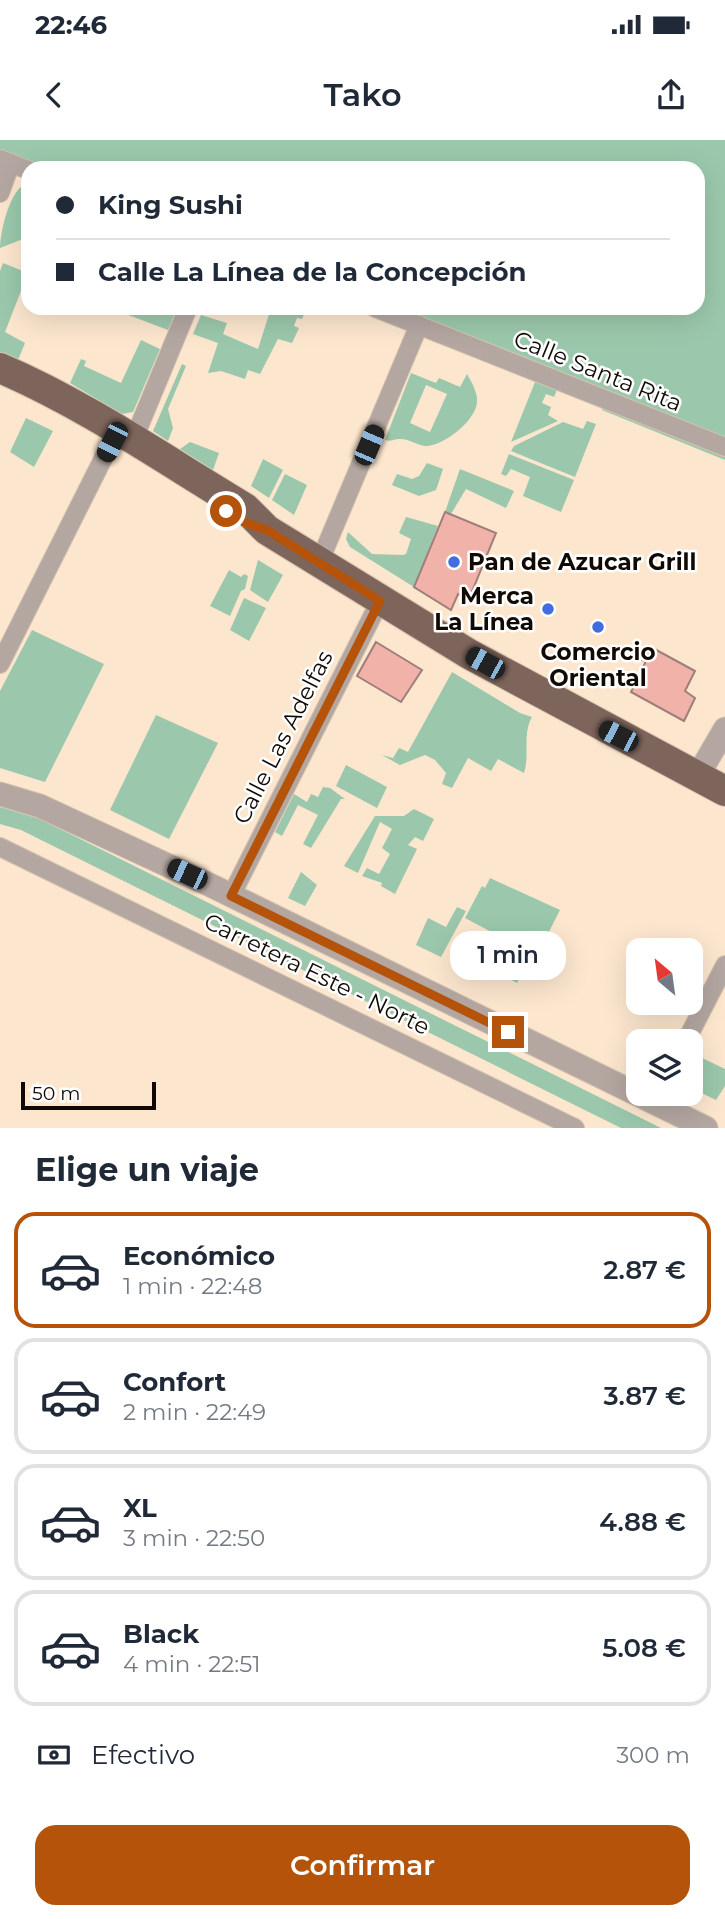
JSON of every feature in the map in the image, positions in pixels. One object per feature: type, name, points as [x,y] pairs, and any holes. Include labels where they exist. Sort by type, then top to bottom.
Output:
[{"type":"highway","points":[[0,368],[38,385],[123,441]]},
{"type":"highway","points":[[0,386],[123,441],[246,508],[267,530],[380,601],[562,706],[725,790]]},
{"type":"street","points":[[0,193],[5,161]]},
{"type":"street","points":[[0,664],[7,631],[123,441],[185,315]]},
{"type":"street","name":"Calle Santa Rita","points":[[393,315],[725,447]]},
{"type":"street","points":[[319,563],[419,325]]},
{"type":"street","name":"Calle Las Adelfas","points":[[231,896],[380,601]]},
{"type":"street","points":[[697,777],[725,729]]},
{"type":"street","points":[[0,794],[40,806],[626,1084]]},
{"type":"street","name":"Carretera Este - Norte","points":[[0,848],[575,1128]]},
{"type":"street","points":[[692,1029],[725,965]]},
{"type":"street","points":[[669,1106],[706,1128]]},
{"type":"green space","points":[[0,140],[725,140],[725,460],[602,410],[606,401],[392,315],[705,315],[705,161],[21,161],[21,166],[0,159]]},
{"type":"green space","points":[[21,187],[21,240],[0,248],[4,221]]},
{"type":"green space","points":[[3,263],[21,270],[21,291],[5,332],[25,343],[18,360],[0,352],[0,271]]},
{"type":"green space","points":[[128,315],[174,315],[168,330]]},
{"type":"green space","points":[[201,315],[227,323],[223,334],[258,349],[269,315],[304,315],[302,319],[297,318],[294,326],[299,328],[292,343],[278,339],[260,374],[248,370],[245,379],[221,371],[208,373],[218,343],[193,334]]},
{"type":"green space","points":[[141,340],[160,349],[133,412],[122,414],[70,383],[81,359],[86,361],[84,366],[121,383]]},
{"type":"green space","points":[[182,364],[186,366],[168,409],[173,428],[168,441],[153,431]]},
{"type":"green space","points":[[411,373],[436,383],[439,378],[460,387],[467,374],[475,390],[476,407],[459,430],[443,441],[427,446],[404,439],[385,440]],"holes":[[[426,385],[447,394],[430,432],[410,423]]]},
{"type":"green space","points":[[535,382],[557,390],[554,397],[546,394],[542,403],[551,407],[548,415],[558,421],[511,442]]},
{"type":"green space","points":[[26,418],[53,431],[34,467],[10,452]]},
{"type":"green space","points":[[587,421],[596,424],[575,477],[511,451],[514,446],[563,422],[583,429]]},
{"type":"green space","points":[[190,442],[219,453],[213,470],[180,449]]},
{"type":"green space","points":[[509,454],[574,480],[561,512],[523,496],[530,477],[511,469],[506,476],[501,474]]},
{"type":"green space","points":[[263,459],[283,470],[269,498],[251,486]]},
{"type":"green space","points":[[427,463],[443,469],[436,490],[419,496],[392,485],[397,474],[412,479],[419,476]]},
{"type":"green space","points":[[460,469],[514,491],[506,508],[466,489],[451,514],[445,512]]},
{"type":"green space","points":[[285,474],[307,485],[294,515],[272,500]]},
{"type":"green space","points":[[406,517],[438,526],[414,587],[350,547],[346,539],[348,532],[372,554],[406,554],[411,539],[399,533]]},
{"type":"green space","points":[[258,560],[283,575],[268,602],[250,590]]},
{"type":"green space","points":[[229,570],[241,577],[244,574],[248,576],[245,589],[241,591],[230,616],[210,606]]},
{"type":"green space","points":[[244,598],[266,608],[249,641],[230,630]]},
{"type":"green space","points":[[32,630],[104,664],[45,782],[0,768],[0,691]]},
{"type":"green space","points":[[452,672],[520,713],[532,717],[527,730],[524,773],[498,759],[491,771],[468,758],[452,788],[442,784],[446,773],[435,760],[425,755],[400,765],[382,755],[393,758],[399,748],[408,752]]},
{"type":"green space","points":[[156,715],[218,743],[169,839],[110,810]]},
{"type":"green space","points":[[346,765],[387,787],[377,808],[336,786]]},
{"type":"green space","points":[[323,787],[330,788],[345,799],[341,799],[311,848],[303,844],[318,815],[298,805],[282,836],[275,832],[294,794],[307,802],[311,794],[318,797]]},
{"type":"green space","points":[[0,807],[40,819],[661,1128],[621,1128],[21,830],[0,824]]},
{"type":"green space","points":[[414,809],[434,819],[423,841],[415,837],[408,845],[417,849],[395,894],[381,886],[382,883],[362,876],[367,868],[379,874],[390,854],[382,848],[392,829],[380,822],[358,873],[344,866],[375,816],[404,816]]},
{"type":"green space","points":[[301,872],[317,885],[305,906],[288,898]]},
{"type":"green space","points":[[490,878],[560,910],[526,977],[521,976],[517,983],[485,966],[499,936],[465,918],[482,886],[485,888]]},
{"type":"green space","points":[[457,907],[466,911],[441,957],[416,945],[428,918],[446,927]]},
{"type":"green space","points":[[703,1058],[725,1069],[725,1086],[716,1100],[703,1094]]},
{"type":"building","name":"Pan de Azucar Grill","points":[[445,512],[496,533],[469,599],[458,594],[451,610],[414,587]]},
{"type":"building","points":[[376,642],[422,670],[401,702],[357,676]]},
{"type":"building","points":[[649,646],[695,671],[685,691],[695,698],[684,721],[631,692],[646,661],[642,660]]},
{"type":"place","name":"Pan de Azucar Grill","points":[[454,562]]},
{"type":"place","name":"Merca La Línea","points":[[548,609]]},
{"type":"place","name":"Comercio Oriental","points":[[598,627]]},
{"type":"route","points":[[226,511],[246,523],[267,530],[380,601],[231,896],[508,1032]]}]
